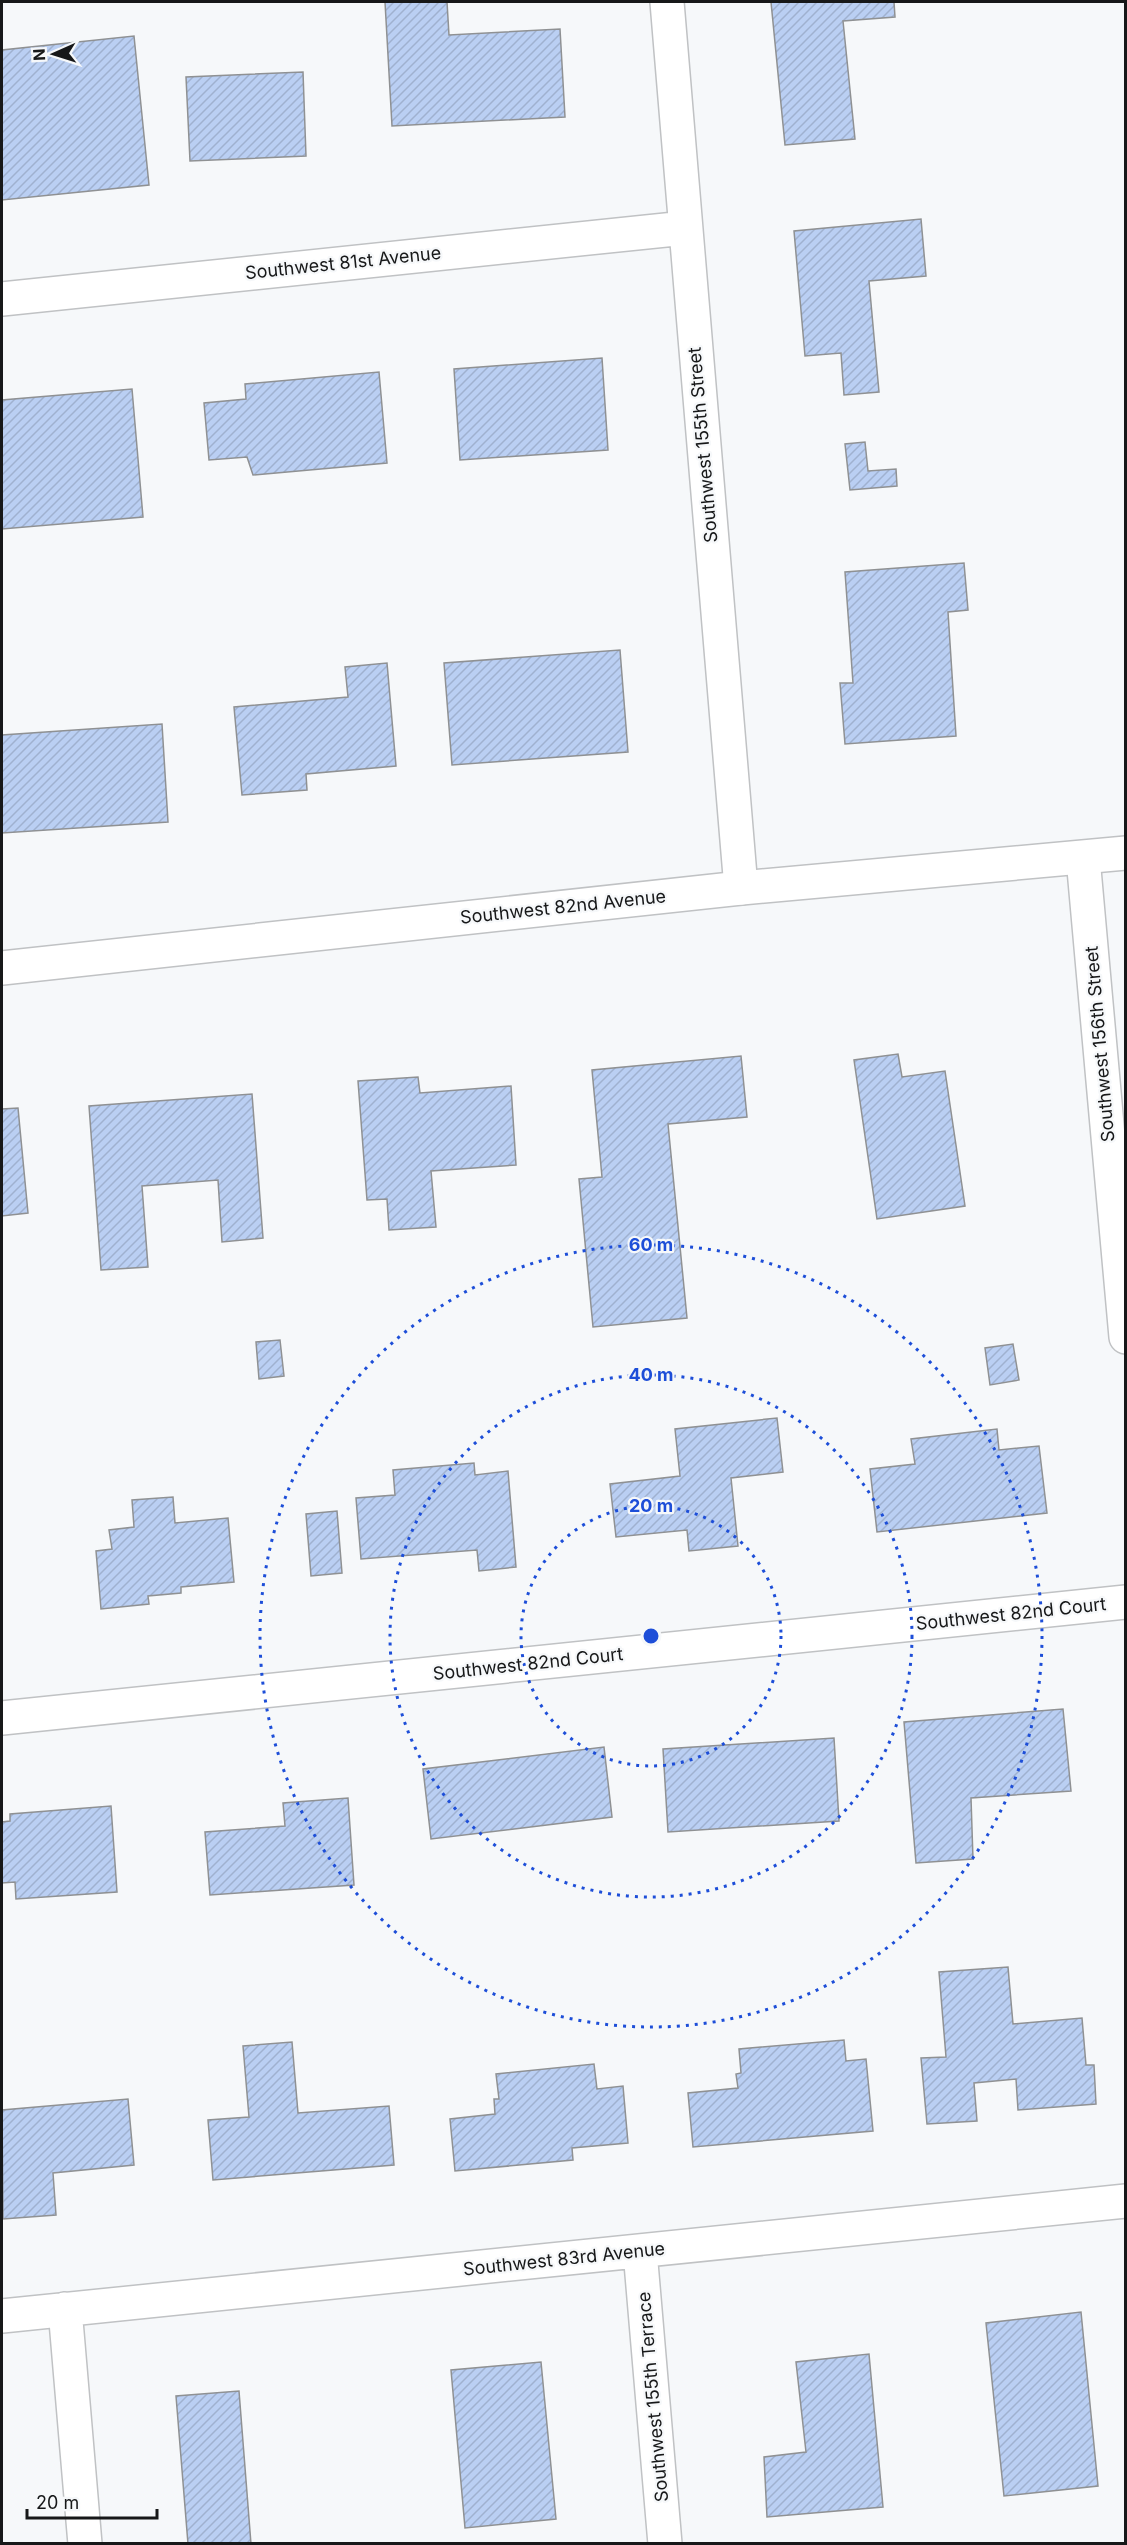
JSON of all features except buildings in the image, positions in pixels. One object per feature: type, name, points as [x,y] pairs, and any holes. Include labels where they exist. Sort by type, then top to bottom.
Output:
[{"type":"street","name":"Southwest 155th Street","points":[[667,2],[741,888]]},
{"type":"street","name":"Southwest 81st Avenue","points":[[2,299],[685,228]]},
{"type":"street","name":"Southwest 82nd Avenue","points":[[2,968],[741,888],[1125,853]]},
{"type":"street","name":"Southwest 156th Street","points":[[1083,858],[1125,1337]]},
{"type":"street","name":"Southwest 82nd Court","points":[[2,1718],[1125,1602]]},
{"type":"street","name":"Southwest 83rd Avenue","points":[[2,2316],[1125,2201]]},
{"type":"street","name":"Southwest 155th Terrace","points":[[640,2251],[665,2544]]},
{"type":"street","points":[[65,2309],[85,2544]]}]
